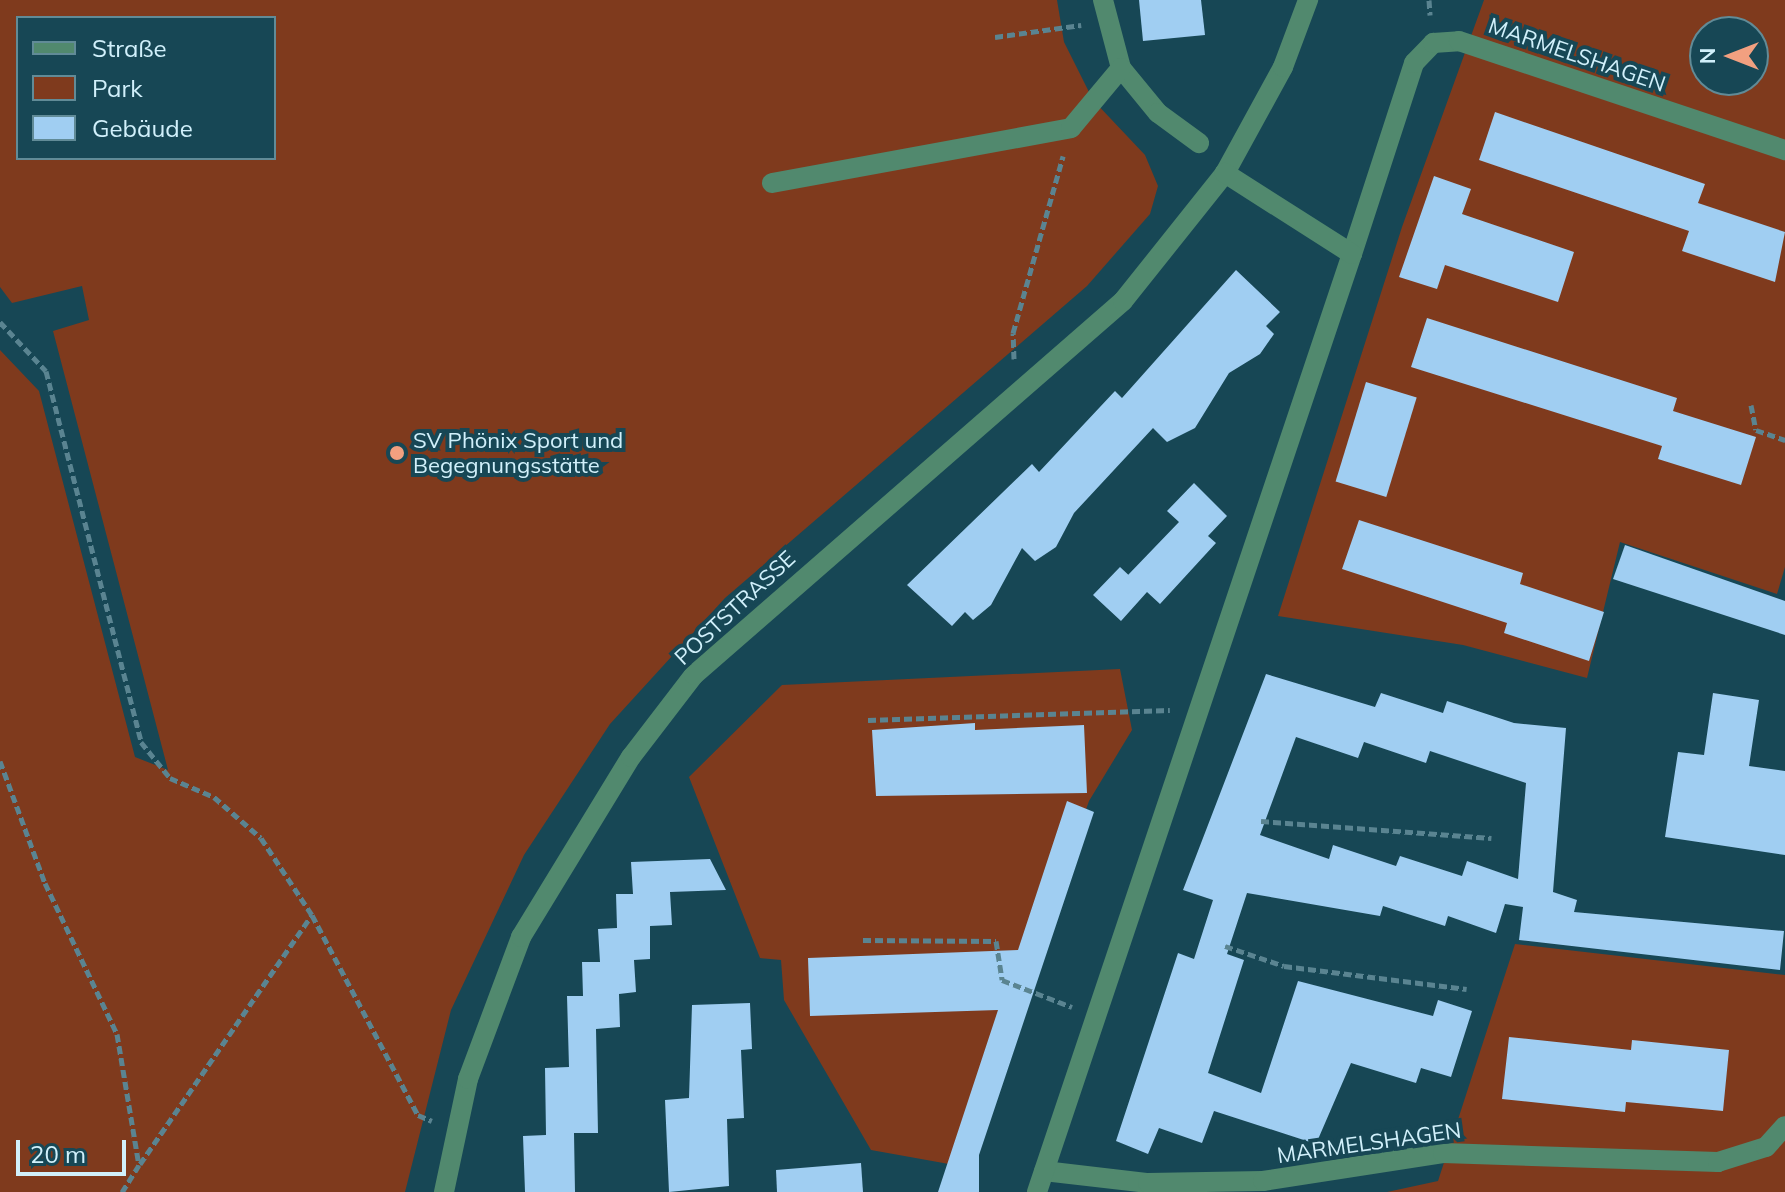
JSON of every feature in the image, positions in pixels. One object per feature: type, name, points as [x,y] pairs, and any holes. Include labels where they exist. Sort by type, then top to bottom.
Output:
[{"type":"street","name":"POSTSTRASSE","points":[[444,1192],[454,1132],[521,937],[631,757],[694,675],[1014,400],[1123,301],[1225,173],[1283,67],[1308,0]]},
{"type":"street","points":[[1104,10],[1121,68],[1158,113],[1199,143]]},
{"type":"street","name":"MARMELSHAGEN","points":[[1352,254],[1414,63],[1433,43],[1459,41],[1785,150]]},
{"type":"street","points":[[772,183],[1071,128],[1121,68]]},
{"type":"street","points":[[1037,1192],[1352,254],[1225,173]]},
{"type":"street","name":"MARMELSHAGEN","points":[[1044,1171],[1205,1182],[1284,1179],[1443,1153],[1718,1162],[1766,1147],[1785,1126]]},
{"type":"path","points":[[995,37],[1104,10]]},
{"type":"path","points":[[1014,400],[1013,333],[1071,128]]},
{"type":"path","points":[[0,322],[46,371],[141,742],[170,778],[214,797],[261,838],[312,915],[418,1115],[454,1132]]},
{"type":"path","points":[[1751,405],[1756,430],[1785,440]]},
{"type":"path","points":[[868,720],[1151,707],[1197,715]]},
{"type":"path","points":[[0,761],[45,883],[117,1034],[139,1165]]},
{"type":"path","points":[[1261,821],[1491,838]]},
{"type":"path","points":[[122,1192],[312,915]]},
{"type":"path","points":[[863,940],[996,941],[1002,980],[1096,1016]]},
{"type":"path","points":[[1225,946],[1284,966],[1467,989]]},
{"type":"green space","points":[[0,0],[1057,0],[1064,42],[1093,100],[1145,155],[1158,186],[1150,214],[1087,286],[725,598],[610,724],[524,855],[451,1010],[405,1192],[0,1192],[0,350],[39,391],[135,757],[168,770],[53,331],[89,320],[82,286],[12,303],[0,287]]},
{"type":"green space","points":[[1484,0],[1785,0],[1785,567],[1777,594],[1620,542],[1587,678],[1463,645],[1278,616],[1402,227]]},
{"type":"green space","points":[[1120,669],[1132,730],[1089,801],[960,1166],[871,1150],[784,1000],[781,960],[760,958],[689,777],[782,685]]},
{"type":"green space","points":[[1515,944],[1785,975],[1785,1192],[1387,1192],[1438,1181]]},
{"type":"building","points":[[1139,0],[1201,0],[1205,35],[1143,41]]},
{"type":"building","points":[[1495,112],[1705,184],[1698,203],[1785,232],[1775,282],[1682,251],[1689,231],[1479,160]]},
{"type":"building","points":[[1434,176],[1471,189],[1462,214],[1574,252],[1558,302],[1445,265],[1437,289],[1399,277]]},
{"type":"building","points":[[1236,270],[1280,312],[1266,326],[1274,334],[1260,354],[1229,373],[1195,428],[1167,442],[1153,428],[1074,513],[1056,547],[1035,561],[1022,548],[991,605],[973,620],[965,612],[952,626],[907,585],[1032,464],[1039,472],[1115,391],[1122,398]]},
{"type":"building","points":[[1427,318],[1677,398],[1673,411],[1756,437],[1741,485],[1658,459],[1662,446],[1411,367]]},
{"type":"building","points":[[1366,382],[1417,397],[1386,497],[1336,481]]},
{"type":"building","points":[[1194,483],[1227,516],[1208,536],[1216,543],[1160,604],[1147,592],[1121,621],[1093,595],[1120,567],[1128,575],[1179,522],[1167,511]]},
{"type":"building","points":[[1359,520],[1523,573],[1520,584],[1604,612],[1589,661],[1504,633],[1507,623],[1342,569]]},
{"type":"building","points":[[1625,545],[1785,601],[1785,635],[1613,579]]},
{"type":"building","points":[[1266,674],[1375,707],[1381,693],[1443,713],[1447,701],[1514,723],[1566,728],[1553,892],[1577,900],[1574,912],[1784,931],[1780,970],[1519,940],[1523,907],[1505,904],[1496,933],[1448,916],[1445,926],[1383,906],[1380,916],[1247,893],[1227,954],[1244,960],[1208,1073],[1261,1093],[1298,981],[1433,1016],[1438,1000],[1472,1011],[1451,1077],[1421,1068],[1416,1083],[1351,1063],[1316,1144],[1214,1111],[1202,1143],[1159,1128],[1148,1154],[1116,1141],[1178,953],[1194,959],[1213,900],[1183,890]],"holes":[[[1296,737],[1358,758],[1364,742],[1426,763],[1430,751],[1526,783],[1518,879],[1467,861],[1462,876],[1400,856],[1396,866],[1333,845],[1329,859],[1260,835]]]},
{"type":"building","points":[[1713,693],[1759,700],[1749,766],[1785,771],[1785,855],[1665,837],[1678,752],[1704,755]]},
{"type":"building","points":[[975,723],[975,730],[1084,725],[1087,793],[876,796],[872,730]]},
{"type":"building","points":[[1067,801],[1094,812],[979,1155],[979,1192],[938,1192],[998,1010],[810,1016],[808,958],[1018,950]]},
{"type":"building","points":[[710,859],[726,890],[670,892],[672,925],[650,926],[650,959],[634,960],[636,992],[619,994],[620,1027],[596,1029],[598,1133],[574,1133],[575,1192],[525,1192],[523,1136],[546,1135],[545,1068],[569,1067],[567,996],[583,996],[582,962],[600,962],[598,929],[617,928],[616,894],[633,894],[631,862]]},
{"type":"building","points":[[750,1003],[752,1049],[741,1050],[744,1118],[727,1119],[729,1186],[669,1192],[665,1100],[689,1098],[692,1005]]},
{"type":"building","points":[[1509,1037],[1631,1050],[1632,1040],[1729,1050],[1723,1111],[1626,1102],[1625,1112],[1502,1099]]},
{"type":"building","points":[[861,1163],[863,1192],[777,1192],[776,1170]]},
{"type":"place","name":"SV Phönix Sport und Begegnungsstätte","points":[[397,453]]}]
